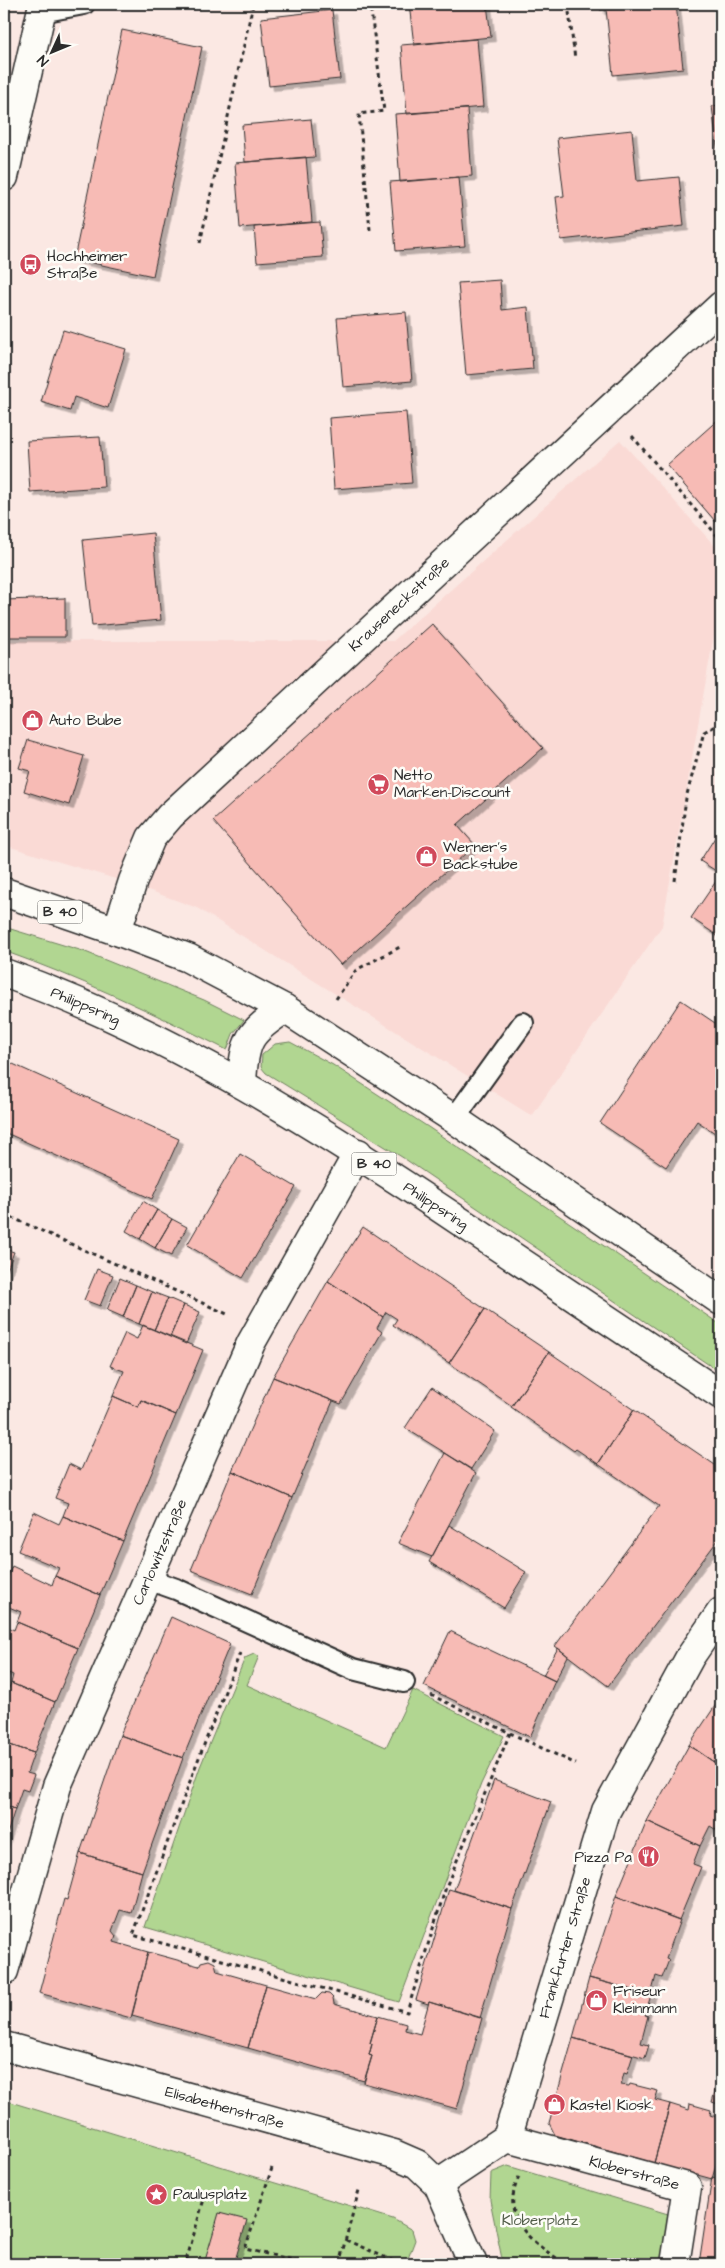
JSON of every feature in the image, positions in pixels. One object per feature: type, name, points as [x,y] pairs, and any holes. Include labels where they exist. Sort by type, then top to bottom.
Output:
[{"type":"street","points":[[4,177],[42,8]]},
{"type":"street","name":"Krauseneckstraße","points":[[117,931],[133,881],[151,838],[170,816],[721,306]]},
{"type":"street","name":"B 40","points":[[4,892],[188,958],[285,1009],[454,1119],[721,1301]]},
{"type":"street","name":"Philippsring","points":[[4,974],[112,1017],[242,1084],[358,1153],[721,1396]]},
{"type":"street","points":[[242,1084],[243,1053],[247,1046],[259,1026],[285,1009]]},
{"type":"street","name":"Carlowitzstraße","points":[[4,1971],[57,1786],[251,1343],[358,1153]]},
{"type":"street","name":"Frankfurter Straße","points":[[507,2138],[606,1811],[690,1657],[721,1612]]},
{"type":"street","name":"Elisabethenstraße","points":[[4,2046],[394,2154],[417,2164],[438,2184]]},
{"type":"street","points":[[473,2264],[438,2184],[507,2138]]},
{"type":"street","name":"Kloberstraße","points":[[507,2138],[687,2187],[675,2264]]},
{"type":"lane","points":[[42,8],[84,4]]},
{"type":"lane","points":[[454,1119],[523,1023]]},
{"type":"lane","points":[[148,1579],[176,1589],[251,1625],[352,1669],[404,1682]]},
{"type":"path","points":[[200,244],[253,4]]},
{"type":"path","points":[[370,4],[384,111],[359,114],[370,230]]},
{"type":"path","points":[[568,4],[575,59]]},
{"type":"path","points":[[610,410],[721,540]]},
{"type":"path","points":[[675,881],[686,798],[704,732],[721,724]]},
{"type":"path","points":[[336,999],[356,970],[402,946]]},
{"type":"path","points":[[4,1214],[260,1328]]},
{"type":"path","points":[[251,1625],[193,1772],[133,1936],[407,2012],[446,1887],[510,1733]]},
{"type":"path","points":[[404,1682],[576,1764]]},
{"type":"path","points":[[272,2168],[245,2249],[310,2264]]},
{"type":"path","points":[[523,2170],[514,2187],[513,2202],[516,2216],[523,2230],[532,2241],[566,2264]]},
{"type":"path","points":[[339,2264],[359,2190]]},
{"type":"path","points":[[180,2264],[187,2258],[206,2192]]},
{"type":"path","points":[[346,2240],[400,2264]]},
{"type":"shaded area","points":[[620,440],[721,553],[721,596],[662,926],[532,1116],[197,908],[132,884],[4,845],[4,641],[393,641]]},
{"type":"green space","points":[[4,927],[83,951],[204,1000],[244,1020],[233,1034],[227,1050],[117,997],[4,951]]},
{"type":"green space","points":[[290,1042],[333,1065],[428,1127],[721,1325],[721,1373],[405,1159],[266,1073],[261,1067],[262,1055],[275,1044]]},
{"type":"green space","points":[[254,1654],[259,1656],[247,1685],[386,1747],[413,1690],[504,1736],[481,1784],[399,2002],[145,1927],[200,1767],[245,1658]]},
{"type":"green space","name":"Paulusplatz","points":[[4,2100],[393,2219],[412,2230],[415,2240],[406,2264],[4,2264]]},
{"type":"green space","name":"Kloberplatz","points":[[508,2166],[668,2214],[661,2264],[503,2264],[490,2200],[491,2173]]},
{"type":"building","points":[[409,4],[487,4],[491,37],[414,45]]},
{"type":"building","points":[[600,4],[671,4],[671,6],[600,10]]},
{"type":"building","points":[[676,4],[683,68],[613,75],[606,9]]},
{"type":"building","points":[[332,10],[340,79],[269,86],[261,18]]},
{"type":"building","points":[[122,30],[202,47],[153,276],[74,259]]},
{"type":"building","points":[[477,39],[483,107],[407,114],[401,45]]},
{"type":"building","points":[[721,105],[721,178],[712,106]]},
{"type":"building","points":[[467,109],[472,176],[400,182],[395,114]]},
{"type":"building","points":[[311,119],[315,157],[245,162],[242,125]]},
{"type":"building","points":[[632,130],[637,181],[679,177],[684,226],[561,240],[556,197],[564,196],[557,138]]},
{"type":"building","points":[[306,157],[312,222],[240,228],[235,163]]},
{"type":"building","points":[[459,177],[465,246],[396,251],[390,182]]},
{"type":"building","points":[[320,222],[323,257],[257,262],[254,227]]},
{"type":"building","points":[[500,280],[502,310],[528,307],[533,369],[466,375],[458,283]]},
{"type":"building","points":[[406,312],[412,381],[343,387],[337,318]]},
{"type":"building","points":[[63,330],[126,349],[108,408],[74,397],[70,411],[41,402]]},
{"type":"building","points":[[406,412],[412,483],[334,489],[329,418]]},
{"type":"building","points":[[721,417],[721,528],[667,465]]},
{"type":"building","points":[[100,437],[104,487],[30,492],[27,441]]},
{"type":"building","points":[[153,533],[161,620],[92,626],[83,540]]},
{"type":"building","points":[[65,598],[65,637],[4,637],[4,600]]},
{"type":"building","name":"Netto Marken-Discount","points":[[432,624],[543,748],[457,825],[475,845],[341,965],[213,821]]},
{"type":"building","points":[[28,740],[84,756],[69,805],[24,791],[30,771],[19,768]]},
{"type":"building","points":[[721,828],[721,874],[700,861]]},
{"type":"building","points":[[721,874],[721,938],[691,918]]},
{"type":"building","points":[[681,1000],[721,1027],[721,1137],[697,1121],[666,1167],[600,1123]]},
{"type":"building","points":[[4,1060],[179,1139],[152,1199],[4,1132]]},
{"type":"building","points":[[240,1154],[296,1187],[243,1278],[187,1245]]},
{"type":"building","points":[[143,1201],[157,1210],[140,1239],[126,1231]]},
{"type":"building","points":[[157,1210],[172,1219],[155,1248],[140,1239]]},
{"type":"building","points":[[172,1219],[187,1227],[171,1256],[155,1248]]},
{"type":"building","points":[[363,1227],[485,1309],[449,1363],[393,1325],[397,1319],[386,1312],[383,1317],[328,1281]]},
{"type":"building","points":[[4,1249],[14,1252],[4,1278]]},
{"type":"building","points":[[97,1269],[113,1275],[100,1306],[84,1300]]},
{"type":"building","points":[[120,1278],[136,1285],[123,1317],[107,1310]]},
{"type":"building","points":[[328,1281],[383,1317],[377,1328],[382,1332],[341,1404],[273,1377]]},
{"type":"building","points":[[136,1285],[152,1292],[139,1324],[123,1317]]},
{"type":"building","points":[[152,1292],[168,1298],[154,1330],[139,1324]]},
{"type":"building","points":[[168,1298],[184,1305],[170,1337],[154,1330]]},
{"type":"building","points":[[184,1305],[200,1312],[186,1344],[170,1337]]},
{"type":"building","points":[[485,1309],[549,1352],[512,1406],[449,1363]]},
{"type":"building","points":[[143,1325],[203,1350],[176,1415],[141,1400],[138,1407],[113,1396],[124,1371],[110,1366],[125,1333],[137,1339]]},
{"type":"building","points":[[549,1352],[634,1410],[598,1464],[576,1449],[574,1451],[511,1407]]},
{"type":"building","points":[[273,1377],[333,1401],[292,1498],[232,1471]]},
{"type":"building","points":[[432,1387],[495,1431],[471,1469],[405,1428]]},
{"type":"building","points":[[113,1396],[138,1407],[141,1400],[176,1415],[123,1541],[63,1516],[68,1503],[55,1498],[69,1464],[81,1470]]},
{"type":"building","points":[[634,1410],[721,1469],[721,1536],[608,1686],[555,1646],[659,1506],[598,1464]]},
{"type":"building","points":[[445,1453],[476,1473],[432,1557],[398,1543]]},
{"type":"building","points":[[232,1471],[292,1498],[252,1594],[191,1570]]},
{"type":"building","points":[[34,1512],[59,1524],[63,1516],[123,1541],[100,1595],[55,1576],[59,1568],[18,1551]]},
{"type":"building","points":[[449,1525],[526,1572],[504,1608],[429,1562]]},
{"type":"building","points":[[12,1566],[52,1585],[55,1576],[100,1595],[78,1648],[17,1622],[21,1612],[4,1605],[4,1586]]},
{"type":"building","points":[[171,1617],[230,1644],[183,1758],[120,1735]]},
{"type":"building","points":[[17,1622],[78,1648],[55,1702],[11,1683],[13,1675],[4,1671],[4,1625],[14,1630]]},
{"type":"building","points":[[450,1631],[555,1681],[530,1737],[424,1686]]},
{"type":"building","points":[[558,1648],[568,1656],[555,1681],[543,1675]]},
{"type":"building","points":[[11,1683],[55,1702],[34,1753],[4,1743],[4,1689],[8,1690]]},
{"type":"building","points":[[721,1697],[721,1767],[689,1745]]},
{"type":"building","points":[[120,1735],[183,1758],[142,1872],[80,1853]]},
{"type":"building","points":[[4,1743],[34,1753],[27,1773],[34,1775],[28,1791],[22,1789],[15,1809],[4,1805]]},
{"type":"building","points":[[689,1745],[721,1767],[721,1826],[718,1831],[710,1826],[700,1846],[647,1821]]},
{"type":"building","points":[[494,1780],[551,1802],[512,1909],[454,1890]]},
{"type":"building","points":[[4,1805],[15,1809],[4,1844]]},
{"type":"building","points":[[647,1821],[700,1846],[693,1864],[701,1867],[679,1920],[616,1896]]},
{"type":"building","points":[[80,1853],[142,1872],[131,1913],[120,1910],[112,1931],[116,1936],[114,1942],[148,1952],[131,2018],[39,1993],[64,1899],[67,1900]]},
{"type":"building","points":[[449,1889],[512,1909],[480,2018],[429,2002],[428,2004],[416,2000]]},
{"type":"building","points":[[616,1896],[680,1920],[666,1959],[669,1960],[662,1978],[656,1976],[651,1995],[589,1978]]},
{"type":"building","points":[[148,1952],[199,1966],[201,1962],[209,1960],[215,1963],[217,1971],[266,1985],[248,2048],[132,2016]]},
{"type":"building","points":[[589,1978],[651,1995],[645,2015],[648,2016],[641,2043],[649,2045],[645,2058],[573,2038]]},
{"type":"building","points":[[266,1985],[316,1999],[322,1993],[329,1994],[333,1998],[334,2004],[378,2016],[370,2043],[372,2044],[369,2055],[372,2056],[364,2081],[248,2048]]},
{"type":"building","points":[[429,2002],[482,2018],[457,2109],[364,2083],[372,2056],[369,2055],[372,2044],[370,2043],[378,2016],[406,2024],[405,2030],[420,2034]]},
{"type":"building","points":[[573,2038],[633,2055],[627,2074],[624,2073],[621,2085],[629,2086],[630,2084],[658,2091],[655,2100],[670,2104],[654,2163],[555,2135],[549,2123]]},
{"type":"building","points":[[721,2070],[721,2105],[712,2102]]},
{"type":"building","points":[[670,2104],[689,2110],[690,2104],[711,2110],[710,2115],[721,2119],[721,2147],[712,2179],[654,2163]]},
{"type":"building","points":[[712,2177],[721,2179],[721,2264],[699,2264]]},
{"type":"building","points":[[219,2213],[247,2220],[234,2264],[204,2264]]},
{"type":"place","name":"Hochheimer Straße","points":[[31,265]]},
{"type":"place","name":"Auto Bube","points":[[33,720]]},
{"type":"place","name":"Netto Marken-Discount","points":[[378,784]]},
{"type":"place","name":"Werner's Backstube","points":[[427,856]]},
{"type":"place","name":"Pizza Pa","points":[[648,1857]]},
{"type":"place","name":"Friseur Kleinmann","points":[[597,2000]]},
{"type":"place","name":"Kastel Kiosk","points":[[554,2105]]},
{"type":"place","name":"Paulusplatz","points":[[157,2194]]}]
